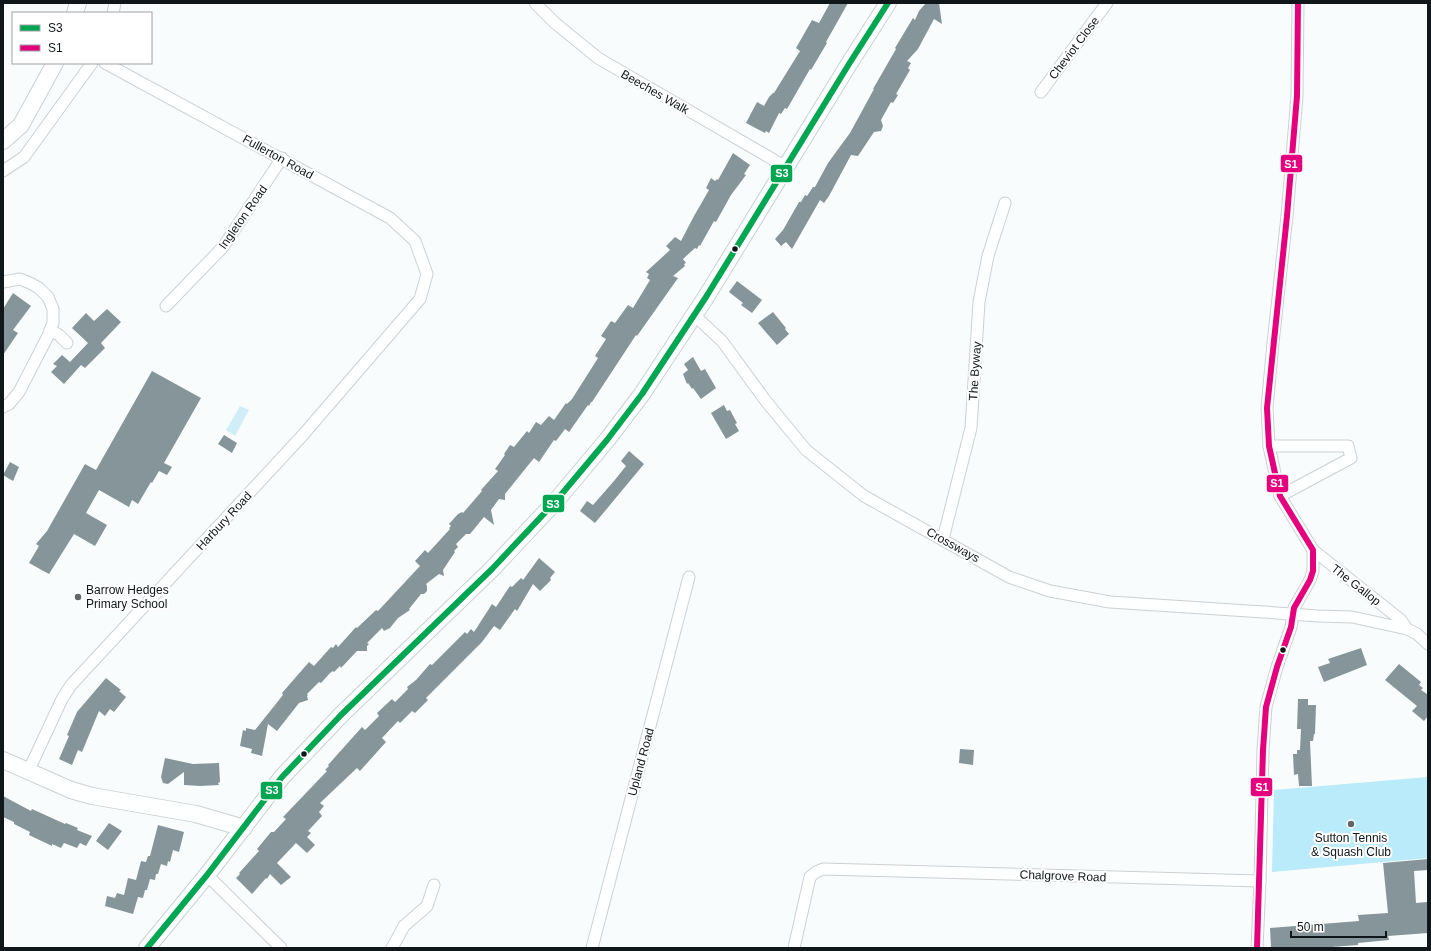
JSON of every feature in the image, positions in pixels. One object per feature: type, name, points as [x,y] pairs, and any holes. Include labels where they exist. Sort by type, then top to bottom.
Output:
[{"type":"street","name":"Beeches Walk","points":[[535,3],[555,23],[598,58],[786,167]]},
{"type":"street","points":[[147,948],[207,875],[282,777],[341,715],[492,569],[556,502],[602,446],[642,394],[694,315],[888,3]]},
{"type":"street","name":"Cheviot Close","points":[[1041,92],[1107,3]]},
{"type":"street","name":"The Gallop","points":[[1298,3],[1297,96],[1287,216],[1267,408],[1269,446],[1280,496],[1313,550],[1401,620],[1407,629],[1417,634],[1428,644]]},
{"type":"street","points":[[3,141],[20,125],[54,64]]},
{"type":"street","points":[[3,172],[24,158],[91,64]]},
{"type":"street","name":"Fullerton Road","points":[[107,64],[390,218],[415,241],[427,274]]},
{"type":"street","name":"Ingleton Road","points":[[166,306],[223,247],[282,158]]},
{"type":"street","name":"The Byway","points":[[943,539],[971,428],[979,302],[988,256],[1005,203]]},
{"type":"street","name":"Harbury Road","points":[[28,772],[62,699],[71,685],[307,430],[420,299],[427,274]]},
{"type":"street","points":[[3,282],[20,279],[39,288],[48,297],[53,309],[53,323],[19,392],[9,404],[3,407]]},
{"type":"street","name":"Crossways","points":[[694,315],[722,341],[765,400],[806,450],[864,496],[1009,577],[1050,592],[1110,602],[1346,616],[1407,629]]},
{"type":"street","points":[[50,330],[67,342]]},
{"type":"street","points":[[1269,446],[1348,446],[1351,458],[1280,496]]},
{"type":"street","points":[[1257,948],[1263,750],[1266,707],[1277,667],[1291,627],[1296,604],[1310,580],[1313,571],[1313,550]]},
{"type":"street","name":"Upland Road","points":[[592,948],[689,576]]},
{"type":"street","points":[[3,760],[71,790],[92,796],[196,814],[244,828]]},
{"type":"street","name":"Chalgrove Road","points":[[794,948],[810,877],[816,872],[823,870],[1260,881]]},
{"type":"street","points":[[207,875],[281,948]]},
{"type":"street","points":[[392,948],[404,926],[428,906],[434,885]]},
{"type":"shaded area","points":[[240,406],[249,410],[235,436],[226,430]]},
{"type":"shaded area","name":"Sutton Tennis & Squash Club","points":[[1428,777],[1428,858],[1272,872],[1274,790]]},
{"type":"building","points":[[830,3],[848,3],[826,42],[827,43],[787,109],[785,108],[781,114],[779,113],[769,133],[766,131],[765,133],[746,123],[757,102],[764,106],[769,97],[774,93],[800,51],[796,48],[812,20],[819,23]]},
{"type":"building","points":[[926,3],[939,3],[942,24],[934,19],[918,49],[907,61],[911,63],[908,68],[910,70],[896,94],[898,95],[893,103],[891,102],[881,120],[883,126],[881,131],[874,132],[858,156],[851,155],[829,196],[824,203],[820,200],[792,249],[786,242],[781,246],[775,239],[783,230],[799,202],[801,202],[805,195],[807,196],[813,187],[815,187],[828,163],[850,133],[896,49],[895,48],[913,18],[915,20],[919,11]]},
{"type":"building","points":[[733,153],[750,165],[744,174],[746,175],[731,195],[716,222],[714,221],[700,246],[699,245],[697,249],[695,248],[683,259],[686,263],[684,264],[685,266],[673,276],[678,278],[637,336],[636,335],[592,402],[589,406],[588,405],[569,432],[565,429],[556,441],[554,440],[539,462],[534,458],[505,494],[505,500],[499,499],[491,510],[494,525],[484,517],[470,534],[466,534],[456,544],[458,547],[443,570],[444,576],[439,574],[426,584],[427,591],[424,594],[421,594],[409,609],[410,610],[398,618],[390,628],[384,631],[382,628],[367,643],[369,644],[367,646],[367,651],[357,651],[341,668],[340,666],[334,672],[333,671],[330,673],[321,683],[319,682],[307,694],[308,700],[299,703],[277,731],[268,724],[262,756],[251,753],[252,749],[240,746],[243,730],[246,731],[246,728],[255,730],[283,695],[282,693],[309,662],[314,666],[331,647],[333,648],[336,644],[338,647],[356,627],[357,628],[376,610],[378,611],[420,566],[415,561],[425,550],[428,553],[450,529],[449,528],[451,526],[449,524],[458,514],[463,513],[482,491],[481,490],[498,471],[495,469],[510,445],[514,447],[527,431],[529,433],[536,422],[541,425],[549,416],[554,420],[566,403],[567,404],[572,399],[598,358],[595,356],[606,339],[601,336],[611,321],[615,323],[628,305],[633,308],[650,280],[647,278],[649,274],[646,272],[670,250],[666,246],[675,237],[681,241],[709,190],[706,188],[711,178],[715,181],[717,179],[718,180]]},
{"type":"building","points":[[737,281],[762,300],[752,313],[741,305],[743,303],[729,292]]},
{"type":"building","points":[[13,293],[31,306],[13,330],[18,333],[3,355],[3,309]]},
{"type":"building","points":[[107,309],[121,322],[101,343],[105,348],[85,368],[81,365],[64,384],[51,372],[57,366],[53,364],[62,355],[70,362],[88,343],[72,328],[86,313],[94,321]]},
{"type":"building","points":[[773,312],[789,334],[777,345],[758,323]]},
{"type":"building","points":[[693,357],[701,371],[705,369],[716,388],[701,399],[693,388],[692,389],[688,383],[687,384],[683,374],[688,370],[684,364]]},
{"type":"building","points":[[152,371],[201,398],[164,463],[172,467],[167,475],[159,471],[138,504],[132,500],[129,507],[99,490],[86,513],[107,525],[95,546],[74,534],[49,574],[29,563],[39,546],[36,544],[47,531],[85,464],[96,470]]},
{"type":"building","points":[[724,405],[727,411],[730,410],[737,423],[735,424],[739,431],[726,439],[711,413]]},
{"type":"building","points":[[224,435],[237,443],[232,453],[218,444]]},
{"type":"building","points":[[629,451],[644,464],[595,523],[580,511],[587,501],[593,505],[614,481],[626,466],[621,461]]},
{"type":"building","points":[[10,462],[19,467],[13,481],[3,475]]},
{"type":"building","points":[[539,558],[555,572],[550,578],[551,580],[540,591],[533,584],[517,611],[515,609],[500,630],[494,626],[482,642],[426,698],[428,700],[415,713],[412,711],[400,723],[398,721],[382,738],[386,742],[360,771],[357,768],[320,803],[324,806],[319,812],[322,816],[308,831],[311,833],[307,837],[315,845],[307,853],[296,843],[277,863],[291,877],[281,885],[270,874],[252,894],[236,878],[259,851],[257,849],[271,832],[274,832],[286,819],[283,817],[327,771],[325,770],[329,766],[328,765],[362,727],[365,730],[379,716],[377,713],[392,699],[395,702],[408,689],[407,687],[416,680],[430,664],[432,665],[465,632],[467,634],[471,629],[474,632],[492,604],[496,607],[510,586],[512,587],[521,578],[523,580]]},
{"type":"building","points":[[1361,648],[1367,665],[1324,682],[1318,667],[1330,663],[1328,659]]},
{"type":"building","points":[[1399,664],[1421,682],[1419,685],[1423,688],[1421,690],[1427,694],[1428,693],[1428,716],[1424,721],[1412,711],[1417,706],[1385,680]]},
{"type":"building","points":[[106,678],[121,690],[119,691],[126,697],[114,712],[110,709],[105,716],[99,711],[82,752],[78,750],[72,765],[59,759],[77,712]]},
{"type":"building","points":[[1298,699],[1308,699],[1308,705],[1316,705],[1315,734],[1313,741],[1310,741],[1312,786],[1299,786],[1298,774],[1294,775],[1293,754],[1297,754],[1297,750],[1300,750],[1301,729],[1297,729]]},
{"type":"building","points":[[960,749],[974,750],[973,765],[959,763]]},
{"type":"building","points":[[165,758],[193,764],[219,763],[219,785],[184,785],[184,772],[168,784],[163,783],[161,777]]},
{"type":"building","points":[[3,796],[31,811],[32,809],[65,824],[66,823],[78,828],[77,830],[92,836],[86,846],[80,843],[77,848],[64,843],[61,848],[52,844],[52,846],[29,835],[30,832],[3,817]]},
{"type":"building","points":[[109,823],[122,831],[108,850],[96,841]]},
{"type":"building","points":[[158,825],[184,832],[179,852],[173,850],[170,862],[168,861],[167,866],[161,864],[155,880],[150,879],[143,898],[138,897],[133,914],[105,906],[107,896],[115,898],[117,893],[124,895],[128,878],[136,880],[141,861],[146,862],[148,856],[150,856]]},
{"type":"building","points":[[1428,859],[1428,870],[1414,871],[1416,903],[1427,902],[1428,933],[1388,936],[1389,940],[1358,943],[1358,945],[1318,948],[1271,948],[1270,928],[1359,921],[1358,915],[1388,913],[1383,863]]},
{"type":"transit line","name":"S3","points":[[147,948],[207,875],[282,777],[341,715],[492,569],[555,502],[607,440],[642,394],[706,297],[888,3]]},
{"type":"transit line","name":"S1","points":[[1257,948],[1263,750],[1266,707],[1277,667],[1291,627],[1294,608],[1310,580],[1313,571],[1313,550],[1280,496],[1269,446],[1267,408],[1287,216],[1297,96],[1298,3]]},
{"type":"place","name":"Barrow Hedges Primary School","points":[[78,597]]},
{"type":"place","name":"Sutton Tennis & Squash Club","points":[[1351,824]]}]
